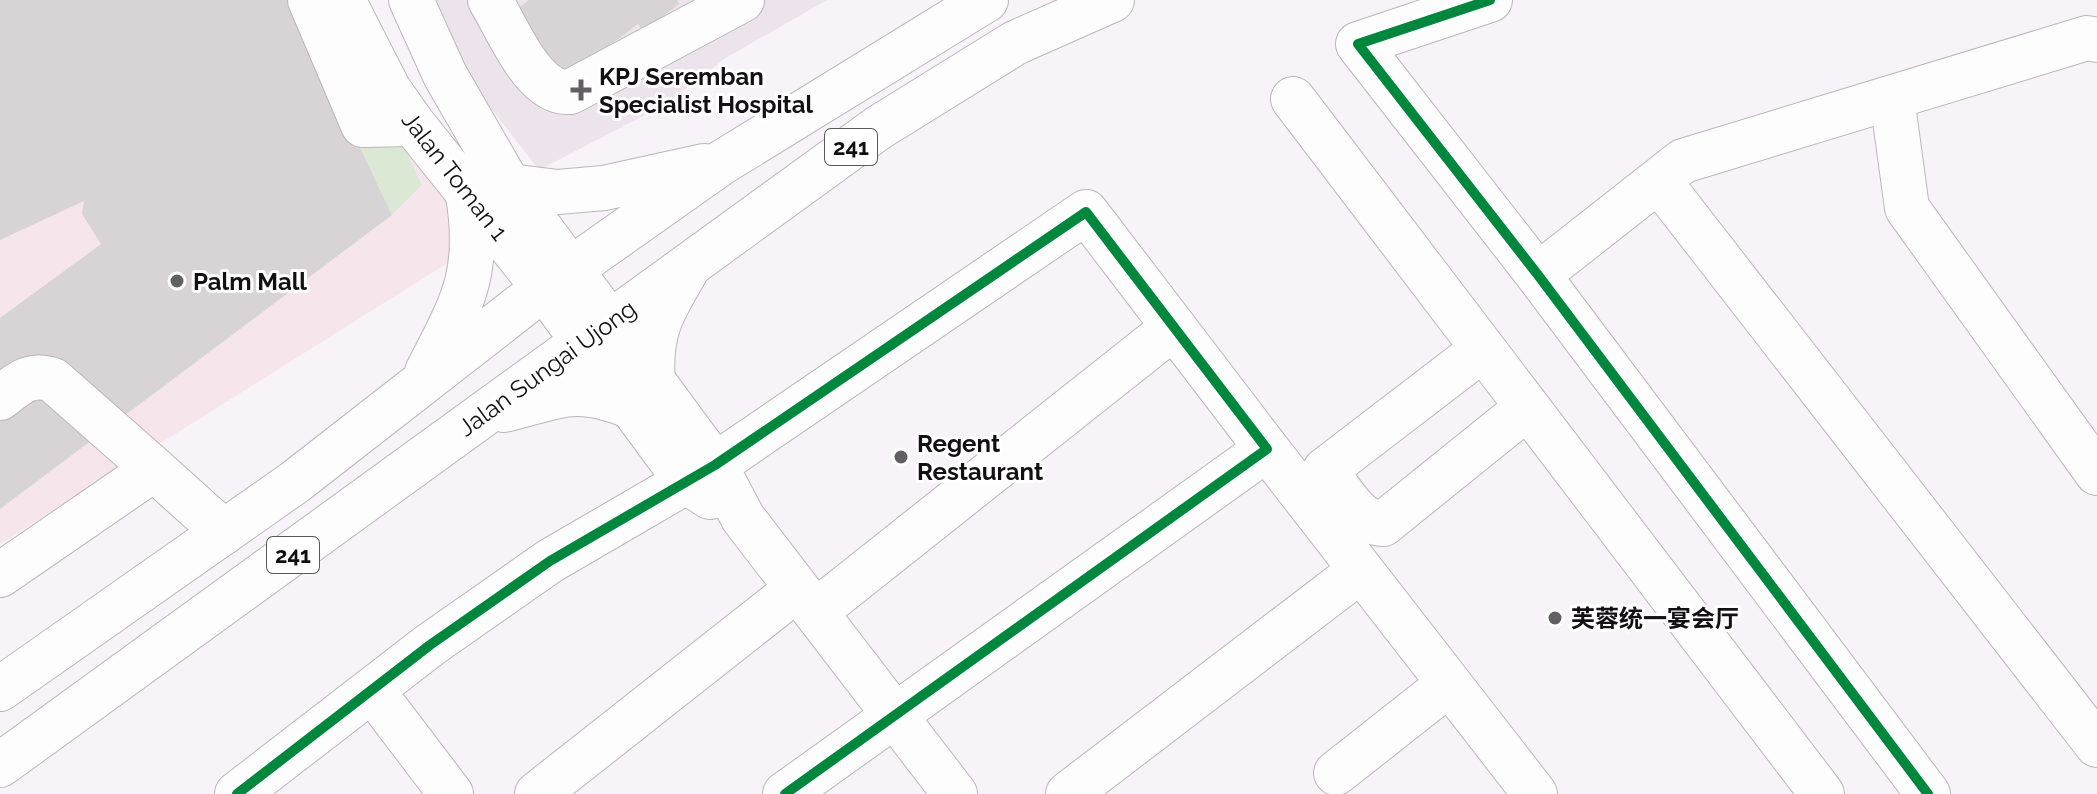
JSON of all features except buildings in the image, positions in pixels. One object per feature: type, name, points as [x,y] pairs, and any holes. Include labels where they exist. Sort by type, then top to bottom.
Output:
[{"type":"main road","points":[[310,0],[363,125],[372,128],[413,124]]},
{"type":"main road","name":"Jalan Toman 1","points":[[343,0],[389,90],[413,124],[488,190],[701,474]]},
{"type":"main road","name":"Jalan Toman 1","points":[[411,0],[445,75],[488,190]]},
{"type":"main road","points":[[490,0],[539,82],[558,93],[570,92],[742,0]]},
{"type":"main road","name":"241","points":[[0,689],[295,482],[556,279],[721,163],[986,0]]},
{"type":"main road","name":"Jalan Sungai Ujong","points":[[0,765],[878,128],[1015,43],[1112,0]]},
{"type":"main road","points":[[1490,0],[1358,44],[1538,275],[1928,794]]},
{"type":"main road","points":[[1538,275],[1683,161],[2087,38],[2097,40]]},
{"type":"main road","points":[[1892,98],[1907,208],[2097,473]]},
{"type":"main road","points":[[1293,99],[1822,794]]},
{"type":"main road","points":[[423,381],[468,285],[488,190],[558,192],[604,188],[721,163]]},
{"type":"main road","points":[[1659,181],[2097,745]]},
{"type":"main road","points":[[237,794],[372,690],[550,561],[701,474],[1086,212],[1535,794]]},
{"type":"main road","points":[[485,414],[574,392],[643,395],[658,321],[690,264]]},
{"type":"main road","points":[[537,794],[806,600],[1174,327]]},
{"type":"main road","points":[[1483,349],[1325,470],[1362,517],[1372,523],[1383,524],[1527,408]]},
{"type":"main road","points":[[0,398],[26,379],[40,375],[53,380],[224,532]]},
{"type":"main road","points":[[785,794],[1267,449]]},
{"type":"main road","points":[[0,575],[154,469]]},
{"type":"main road","points":[[701,474],[743,518],[955,794]]},
{"type":"main road","points":[[1068,794],[1361,570]]},
{"type":"main road","points":[[1332,787],[1449,684]]},
{"type":"main road","points":[[372,690],[451,794]]},
{"type":"shaded area","name":"Palm Mall","points":[[0,0],[334,0],[478,244],[0,544]]},
{"type":"shaded area","name":"KPJ Seremban Specialist Hospital","points":[[429,0],[827,0],[724,59],[666,104],[539,170],[466,76]]},
{"type":"green space","points":[[334,0],[422,185],[392,215],[327,78]]},
{"type":"cycle path","points":[[1490,0],[1358,44],[1538,275],[1928,794]]},
{"type":"cycle path","points":[[237,794],[430,645],[550,561],[715,465],[1086,212],[1267,449],[785,794]]},
{"type":"place","name":"KPJ Seremban Specialist Hospital","points":[[581,90]]},
{"type":"place","name":"Palm Mall","points":[[177,281]]},
{"type":"place","name":"Regent Restaurant","points":[[901,457]]},
{"type":"place","name":"芙蓉统一宴会厅","points":[[1555,618]]}]
